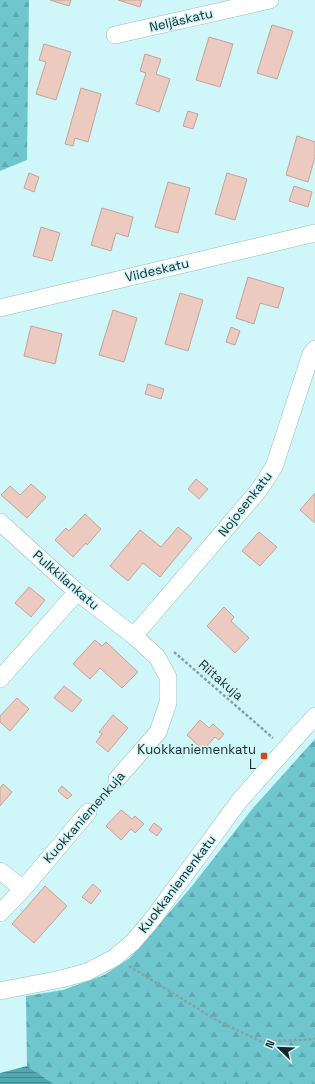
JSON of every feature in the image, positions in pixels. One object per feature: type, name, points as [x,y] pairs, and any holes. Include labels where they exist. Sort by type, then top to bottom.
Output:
[{"type":"street","name":"Neljäskatu","points":[[115,35],[270,0]]},
{"type":"street","name":"Viideskatu","points":[[0,308],[315,233]]},
{"type":"street","name":"Nojosenkatu","points":[[134,636],[259,490],[270,473],[276,461],[311,354],[315,349]]},
{"type":"street","name":"Pulkkilankatu","points":[[0,522],[76,592],[134,636]]},
{"type":"street","points":[[0,679],[76,592]]},
{"type":"street","name":"Kuokkaniemenkuja","points":[[117,779],[158,732],[168,703],[168,676],[157,657],[134,636]]},
{"type":"street","name":"Kuokkaniemenkatu","points":[[0,990],[61,979],[87,972],[114,958],[132,943],[151,921],[240,800],[315,716]]},
{"type":"street","name":"Kuokkaniemenkuja","points":[[0,913],[88,812]]},
{"type":"street","points":[[0,871],[22,889]]},
{"type":"path","name":"Riitakuja","points":[[173,651],[285,750]]},
{"type":"path","name":"Kuokkaniemenkuja","points":[[88,812],[117,779]]},
{"type":"path","points":[[114,958],[216,1020],[262,1042],[315,1039]]},
{"type":"green space","points":[[0,0],[29,0],[27,160],[0,171]]},
{"type":"green space","points":[[315,739],[315,1084],[54,1084],[27,1066],[26,996],[63,990],[104,975],[130,958],[192,886],[253,808]]},
{"type":"shaded area","points":[[27,1066],[54,1084],[0,1084],[0,1073]]},
{"type":"building","points":[[50,0],[71,0],[69,6]]},
{"type":"building","points":[[118,0],[142,0],[140,7]]},
{"type":"building","points":[[272,25],[293,31],[277,79],[257,73]]},
{"type":"building","points":[[209,37],[233,44],[220,87],[196,80]]},
{"type":"building","points":[[44,44],[71,52],[56,100],[36,94],[46,62],[39,60]]},
{"type":"building","points":[[145,54],[161,59],[156,74],[170,79],[159,112],[136,104],[146,73],[140,71]]},
{"type":"building","points":[[81,88],[101,94],[88,142],[75,138],[73,146],[65,144]]},
{"type":"building","points":[[188,111],[198,114],[193,129],[183,126]]},
{"type":"building","points":[[297,136],[315,142],[315,157],[308,182],[286,175]]},
{"type":"building","points":[[29,173],[39,177],[34,192],[24,188]]},
{"type":"building","points":[[227,173],[247,179],[235,220],[215,214]]},
{"type":"building","points":[[168,182],[190,188],[178,233],[155,227]]},
{"type":"building","points":[[294,186],[312,192],[308,207],[289,201]]},
{"type":"building","points":[[102,208],[133,217],[128,237],[116,233],[111,251],[91,245]]},
{"type":"building","points":[[41,227],[60,233],[52,261],[33,256]]},
{"type":"building","points":[[248,277],[284,288],[278,308],[260,303],[254,324],[236,318]]},
{"type":"building","points":[[180,293],[203,300],[188,351],[165,344]]},
{"type":"building","points":[[113,310],[137,318],[124,362],[99,355]]},
{"type":"building","points":[[31,326],[62,334],[55,364],[24,356]]},
{"type":"building","points":[[231,327],[240,331],[235,345],[226,342]]},
{"type":"building","points":[[148,384],[164,389],[161,399],[145,394]]},
{"type":"building","points":[[196,479],[208,489],[199,499],[188,489]]},
{"type":"building","points":[[31,484],[46,497],[27,518],[1,495],[10,486],[20,495]]},
{"type":"building","points":[[315,493],[315,523],[300,510]]},
{"type":"building","points":[[85,514],[101,529],[87,545],[86,543],[73,557],[55,540],[66,528],[69,531]]},
{"type":"building","points":[[178,527],[192,538],[160,577],[143,563],[128,581],[110,566],[140,530],[161,547]]},
{"type":"building","points":[[259,532],[277,547],[260,566],[242,551]]},
{"type":"building","points":[[29,587],[45,600],[31,617],[15,603]]},
{"type":"building","points":[[224,607],[234,617],[231,621],[249,638],[235,653],[207,626]]},
{"type":"building","points":[[95,640],[102,646],[106,642],[138,672],[122,688],[100,668],[90,679],[73,664]]},
{"type":"building","points":[[64,686],[82,700],[72,712],[54,698]]},
{"type":"building","points":[[17,698],[29,709],[10,731],[0,722],[0,716]]},
{"type":"building","points":[[113,715],[128,728],[108,752],[96,742],[102,734],[99,732]]},
{"type":"building","points":[[200,720],[209,728],[213,724],[224,734],[219,740],[215,737],[203,750],[187,735]]},
{"type":"building","points":[[3,784],[12,792],[0,806],[0,788]]},
{"type":"building","points":[[62,786],[72,795],[67,799],[58,791]]},
{"type":"building","points":[[121,810],[132,819],[135,816],[144,824],[135,833],[131,829],[121,840],[106,826]]},
{"type":"building","points":[[154,823],[162,829],[157,836],[149,830]]},
{"type":"building","points":[[93,884],[101,891],[91,904],[82,897]]},
{"type":"building","points":[[45,886],[67,906],[34,943],[12,924]]},
{"type":"place","name":"Kuokkaniemenkatu L","points":[[264,756]]}]
